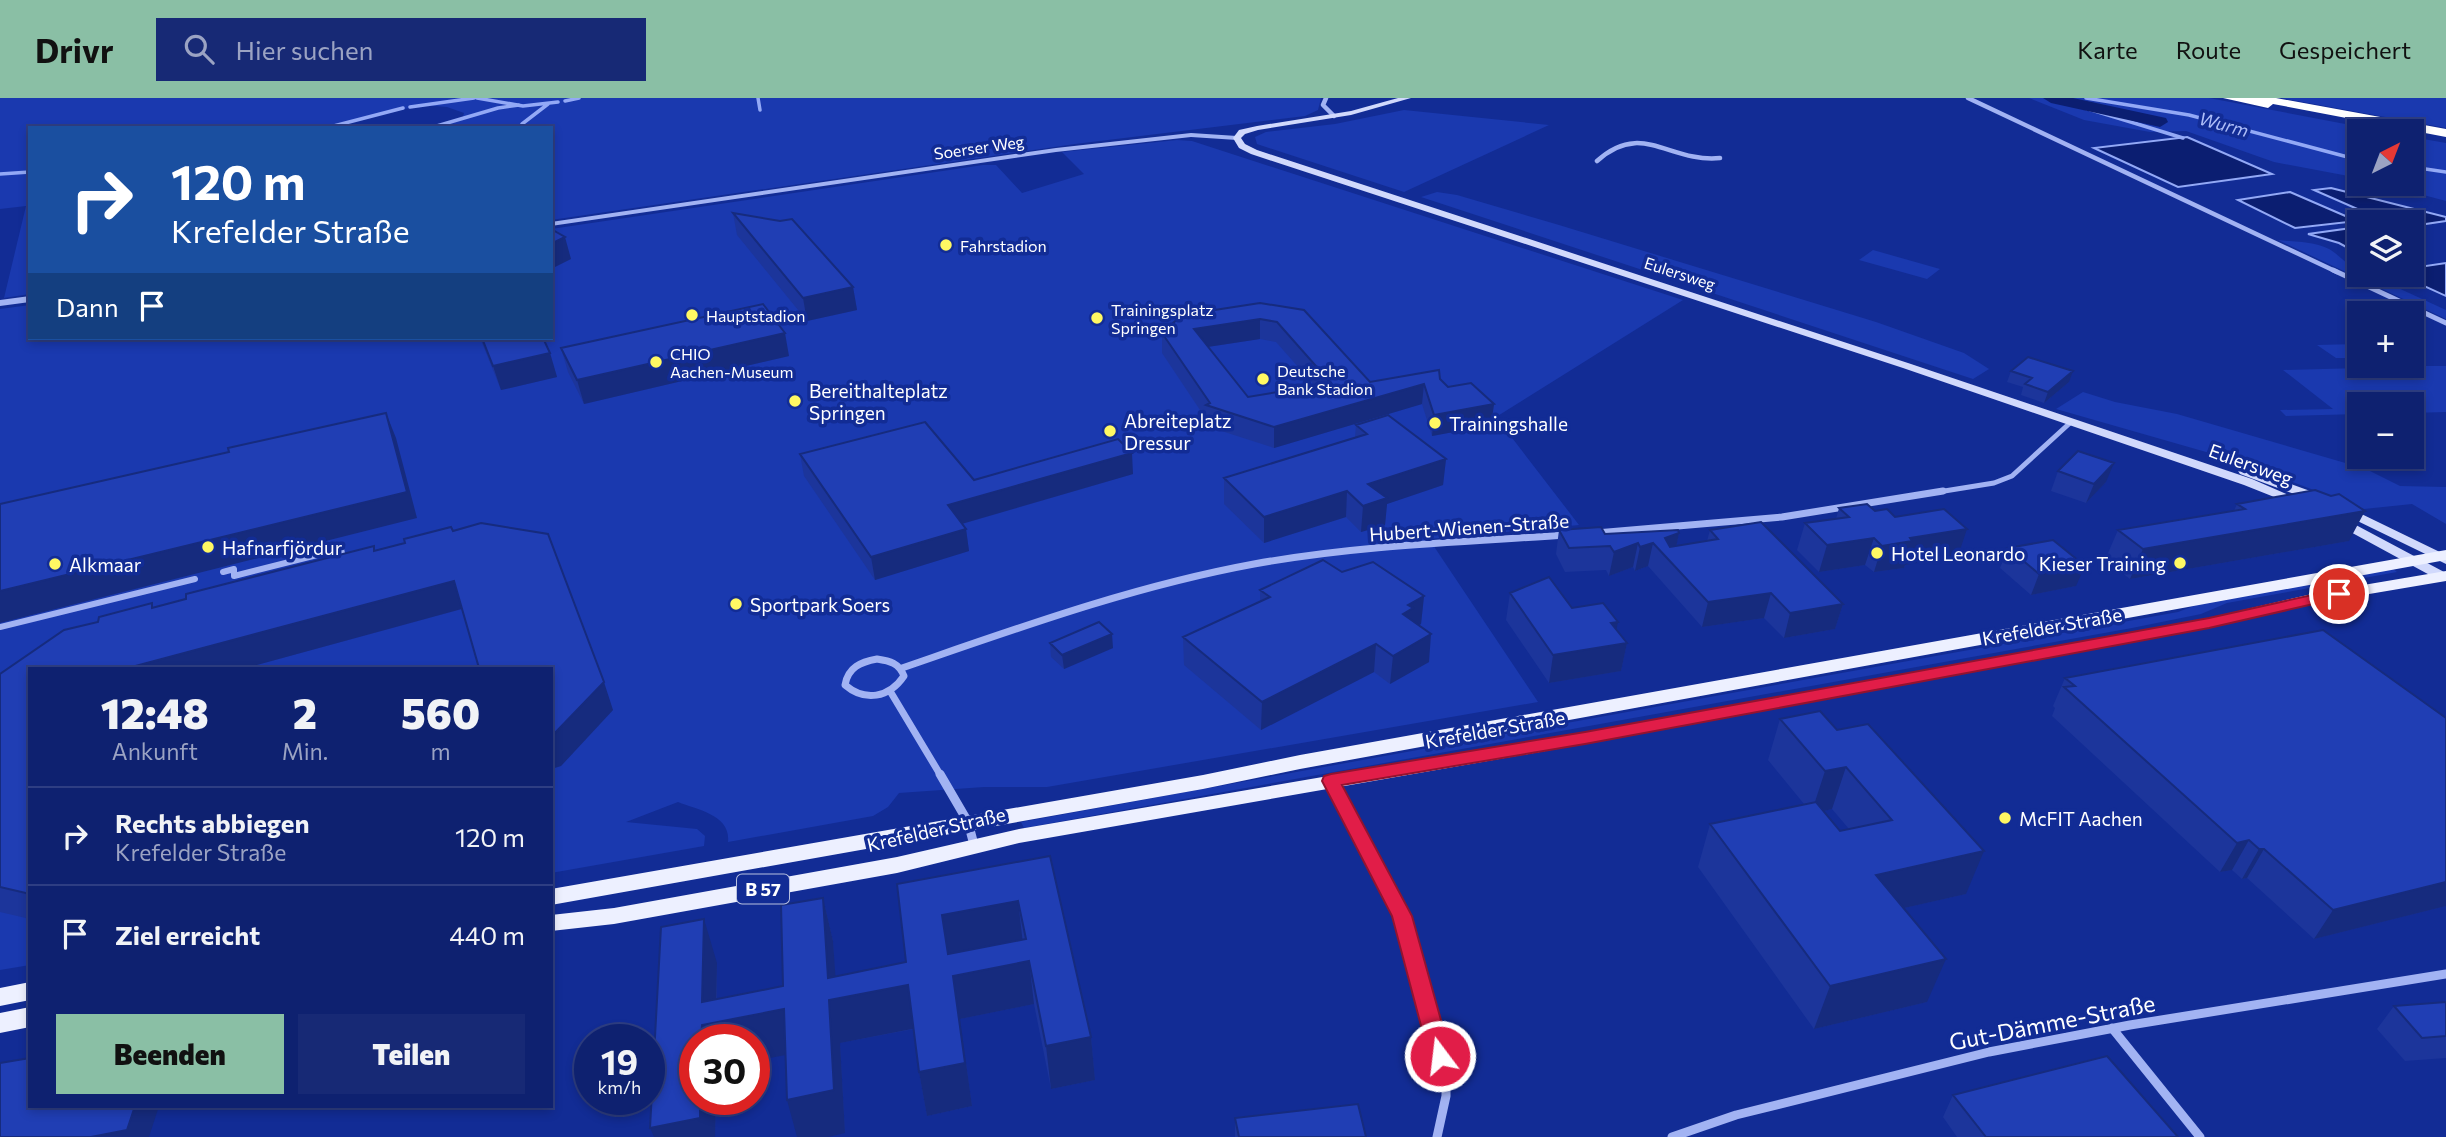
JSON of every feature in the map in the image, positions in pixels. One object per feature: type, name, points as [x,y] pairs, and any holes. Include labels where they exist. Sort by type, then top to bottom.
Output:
[{"type":"highway","points":[[2229,98],[2347,120]]},
{"type":"highway","points":[[2257,98],[2446,133]]},
{"type":"highway","points":[[2424,134],[2446,139]]},
{"type":"main road","name":"Soerser Weg","points":[[1237,138],[1242,132],[1257,128],[1334,116],[1407,98]]},
{"type":"main road","name":"Eulersweg","points":[[1237,138],[1242,146],[1254,152],[2248,482],[2325,514],[2414,560]]},
{"type":"main road","name":"Eulersweg","points":[[2117,437],[2199,457],[2274,481],[2361,517],[2444,567]]},
{"type":"main road","name":"Krefelder Straße","points":[[553,897],[1203,782],[2414,560],[2444,567]]},
{"type":"main road","name":"Krefelder Straße","points":[[553,923],[614,916],[897,865],[974,845],[1585,738],[2209,623],[2444,567]]},
{"type":"main road","points":[[0,997],[28,991]]},
{"type":"main road","points":[[0,1023],[28,1017]]},
{"type":"street","points":[[1326,98],[1323,104],[1334,116]]},
{"type":"street","points":[[1968,98],[2446,323]]},
{"type":"street","name":"Soerser Weg","points":[[553,224],[1056,150],[1191,135],[1237,138]]},
{"type":"street","points":[[1597,161],[1610,146],[1630,141],[1659,145],[1689,158],[1720,158]]},
{"type":"street","points":[[0,303],[28,299]]},
{"type":"street","name":"Hubert-Wienen-Straße","points":[[1591,534],[1782,517],[1994,483],[2012,476],[2070,422]]},
{"type":"street","name":"Hubert-Wienen-Straße","points":[[902,668],[1143,589],[1254,564],[1382,547],[1579,535]]},
{"type":"street","points":[[223,572],[234,569],[234,576],[341,549],[344,563],[356,559]]},
{"type":"street","points":[[0,627],[195,579]]},
{"type":"street","points":[[877,659],[892,661],[902,668],[904,676],[900,684],[890,691],[863,696],[851,692],[845,685],[845,675],[854,666],[877,659]]},
{"type":"street","points":[[890,691],[968,822],[974,845]]},
{"type":"street","points":[[1331,781],[1402,916],[1446,1079],[1446,1096],[1437,1137]]},
{"type":"street","name":"Gut-Dämme-Straße","points":[[1672,1137],[1736,1115],[1989,1052],[2112,1028],[2446,974]]},
{"type":"street","points":[[2112,1028],[2200,1137]]},
{"type":"shaded area","points":[[0,98],[1321,98],[1318,110],[1305,116],[1075,144],[553,220],[553,126],[441,126],[462,120],[464,113],[447,107],[423,105],[328,126],[28,126],[28,294],[4,298],[26,206],[0,209]]},
{"type":"shaded area","points":[[2029,98],[2209,98],[2347,124],[2347,176],[2274,162],[2186,131],[2150,132],[2084,120]]},
{"type":"shaded area","points":[[2281,98],[2446,98],[2446,128],[2424,124],[2424,119],[2396,119]]},
{"type":"shaded area","points":[[1404,110],[1549,125],[1404,192],[1257,144],[1255,137],[1266,132],[1335,124]]},
{"type":"shaded area","points":[[2187,137],[2272,174],[2178,187],[2094,148]]},
{"type":"shaded area","points":[[2424,139],[2446,143],[2446,201],[2424,195]]},
{"type":"shaded area","name":"Sportpark Soers","points":[[1177,140],[1192,141],[1683,300],[1496,417],[1579,525],[1429,539],[1538,702],[1047,787],[984,787],[899,793],[888,807],[873,816],[728,842],[728,833],[719,820],[678,802],[626,822],[697,829],[705,836],[704,846],[553,873],[553,667],[28,667],[28,965],[0,970],[0,309],[28,305],[28,340],[553,340],[553,229],[983,165],[996,165],[1022,193],[1084,174],[1062,152]]},
{"type":"shaded area","points":[[2331,188],[2347,192],[2347,196],[2363,196],[2418,210],[2360,210],[2314,190]]},
{"type":"shaded area","points":[[1437,192],[1457,195],[1559,225],[1876,322],[1964,353],[1989,369],[1973,379],[1421,197]]},
{"type":"shaded area","points":[[2290,192],[2347,217],[2347,222],[2295,228],[2238,200]]},
{"type":"shaded area","points":[[2424,211],[2446,217],[2446,221],[2424,224]]},
{"type":"shaded area","points":[[2347,229],[2347,247],[2339,243],[2308,234]]},
{"type":"shaded area","points":[[2278,240],[2323,246],[2347,262],[2347,272]]},
{"type":"shaded area","points":[[1873,250],[1940,269],[1927,279],[1859,260]]},
{"type":"shaded area","points":[[2446,263],[2446,296],[2424,286],[2424,266]]},
{"type":"shaded area","points":[[2378,287],[2396,287],[2446,310],[2446,319],[2424,309],[2424,301],[2408,301]]},
{"type":"shaded area","points":[[2347,344],[2347,358],[2336,358],[2317,345]]},
{"type":"shaded area","points":[[2424,366],[2446,366],[2446,412],[2424,413],[2424,392],[2347,392],[2347,414],[2286,416],[2280,410],[2333,409],[2283,370],[2347,368],[2347,378],[2424,378]]},
{"type":"shaded area","points":[[2083,392],[2115,402],[2177,414],[2347,463],[2347,469],[2366,469],[2400,486],[2446,487],[2446,524],[2412,504],[2364,509],[2234,460],[2056,409]]},
{"type":"shaded area","points":[[2392,568],[2397,572],[2227,603],[2201,614],[2132,628],[1024,828],[1021,822],[2178,612],[2199,604]]},
{"type":"building","points":[[733,213],[780,221],[792,219],[853,287],[803,298]]},
{"type":"building","points":[[553,230],[565,237],[553,243]]},
{"type":"building","points":[[1260,303],[1304,310],[1370,382],[1439,370],[1440,379],[1448,387],[1471,383],[1494,404],[1434,415],[1424,384],[1274,427],[1206,405],[1210,403],[1162,333],[1182,315]],"holes":[[[1260,319],[1277,322],[1331,383],[1248,397],[1194,329]]]},
{"type":"building","points":[[763,304],[785,333],[577,380],[561,348]]},
{"type":"building","points":[[483,340],[544,340],[550,353],[493,366]]},
{"type":"building","points":[[2028,357],[2073,371],[2048,392],[2025,384],[2032,378],[2011,371]]},
{"type":"building","points":[[386,413],[407,492],[0,591],[0,504],[229,452],[228,448]]},
{"type":"building","points":[[1388,415],[1446,459],[1368,484],[1387,498],[1363,506],[1347,491],[1264,517],[1224,478],[1367,434],[1356,425]]},
{"type":"building","points":[[925,422],[974,480],[1118,439],[1132,453],[948,505],[966,529],[871,557],[800,454]]},
{"type":"building","points":[[2078,451],[2114,463],[2094,484],[2058,471]]},
{"type":"building","points":[[2315,490],[2331,496],[2339,494],[2365,511],[2143,549],[2118,530],[2245,509],[2237,504]]},
{"type":"building","points":[[1867,504],[1875,511],[1887,509],[1895,517],[1944,509],[1967,529],[1910,538],[1912,541],[1882,546],[1874,538],[1827,545],[1805,523],[1849,517],[1839,508]]},
{"type":"building","points":[[1761,522],[1843,604],[1790,613],[1771,593],[1708,602],[1653,543],[1640,547],[1638,543],[1614,552],[1610,546],[1569,548],[1559,530],[1601,527],[1605,534],[1678,530],[1679,533],[1665,538],[1670,547],[1718,539],[1710,530]]},
{"type":"building","points":[[481,523],[548,534],[604,682],[553,735],[553,667],[479,667],[454,581],[132,667],[28,667],[28,894],[0,887],[0,674],[64,630],[98,622],[99,617],[152,603],[152,608],[186,599],[186,594],[374,546],[374,551],[405,543],[404,539],[451,527],[453,531]]},
{"type":"building","points":[[2053,540],[2085,566],[2039,574],[2008,548]]},
{"type":"building","points":[[1323,560],[1342,572],[1373,562],[1424,596],[1408,605],[1413,608],[1403,614],[1431,634],[1393,656],[1376,644],[1262,702],[1183,637],[1270,597],[1260,590]]},
{"type":"building","points":[[1549,577],[1572,608],[1603,603],[1618,622],[1611,623],[1627,643],[1553,655],[1510,593]]},
{"type":"building","points":[[1099,622],[1112,634],[1062,655],[1050,643]]},
{"type":"building","points":[[2323,630],[2446,718],[2446,882],[2333,910],[2264,849],[2259,849],[2249,840],[2237,843],[2064,687],[2075,686],[2065,678]]},
{"type":"building","points":[[1820,711],[1837,730],[1868,724],[1984,851],[1876,875],[1946,959],[1830,986],[1710,824],[1816,802],[1840,831],[1892,820],[1846,767],[1825,771],[1780,719]]},
{"type":"building","points":[[1050,856],[1091,1037],[1046,1046],[1029,961],[953,976],[965,1063],[919,1072],[908,985],[829,1000],[834,1090],[787,1100],[784,1009],[707,1024],[679,1024],[679,1115],[700,1115],[700,1118],[650,1128],[651,1115],[665,1115],[665,1024],[656,1024],[661,927],[704,919],[702,1002],[783,986],[781,905],[823,898],[828,978],[906,962],[897,884]],"holes":[[[1018,901],[1026,939],[948,954],[942,915]]]},
{"type":"building","points":[[2446,1002],[2446,1036],[2422,1038],[2394,1006]]},
{"type":"building","points":[[2107,1056],[2178,1137],[1986,1137],[1953,1095]]},
{"type":"building","points":[[28,1058],[28,1108],[134,1108],[127,1130],[91,1137],[0,1137],[0,1063]]},
{"type":"building","points":[[1358,1104],[1366,1137],[1239,1137],[1235,1118]]},
{"type":"waterway","points":[[410,107],[474,98]]},
{"type":"waterway","points":[[477,98],[518,105]]},
{"type":"waterway","points":[[565,101],[579,98]]},
{"type":"waterway","points":[[758,98],[760,110]]},
{"type":"waterway","name":"Wurm","points":[[2051,98],[2160,122]]},
{"type":"waterway","name":"Wurm","points":[[2086,98],[2189,115],[2347,157]]},
{"type":"waterway","points":[[518,105],[558,102]]},
{"type":"waterway","points":[[522,124],[548,104]]},
{"type":"waterway","points":[[2072,104],[2183,138]]},
{"type":"waterway","points":[[437,126],[498,108],[518,105]]},
{"type":"waterway","points":[[334,126],[403,108]]},
{"type":"waterway","name":"Wurm","points":[[2424,169],[2446,172]]},
{"type":"waterway","points":[[0,174],[28,172]]},
{"type":"place","name":"Fahrstadion","points":[[946,245]]},
{"type":"place","name":"Hauptstadion","points":[[692,315]]},
{"type":"place","name":"Trainingsplatz Springen","points":[[1097,318]]},
{"type":"place","name":"CHIO Aachen-Museum","points":[[656,362]]},
{"type":"place","name":"Deutsche Bank Stadion","points":[[1263,379]]},
{"type":"place","name":"Bereithalteplatz Springen","points":[[795,401]]},
{"type":"place","name":"Trainingshalle","points":[[1435,423]]},
{"type":"place","name":"Abreiteplatz Dressur","points":[[1110,431]]},
{"type":"place","name":"Hafnarfjördur","points":[[208,547]]},
{"type":"place","name":"Hotel Leonardo","points":[[1877,553]]},
{"type":"place","name":"Kieser Training","points":[[2180,563]]},
{"type":"place","name":"Alkmaar","points":[[55,564]]},
{"type":"place","name":"Sportpark Soers","points":[[736,604]]},
{"type":"place","name":"McFIT Aachen","points":[[2005,818]]},
{"type":"route","points":[[1440,1056],[1402,916],[1331,781],[1485,756],[2209,623],[2234,615],[2339,594]]}]
